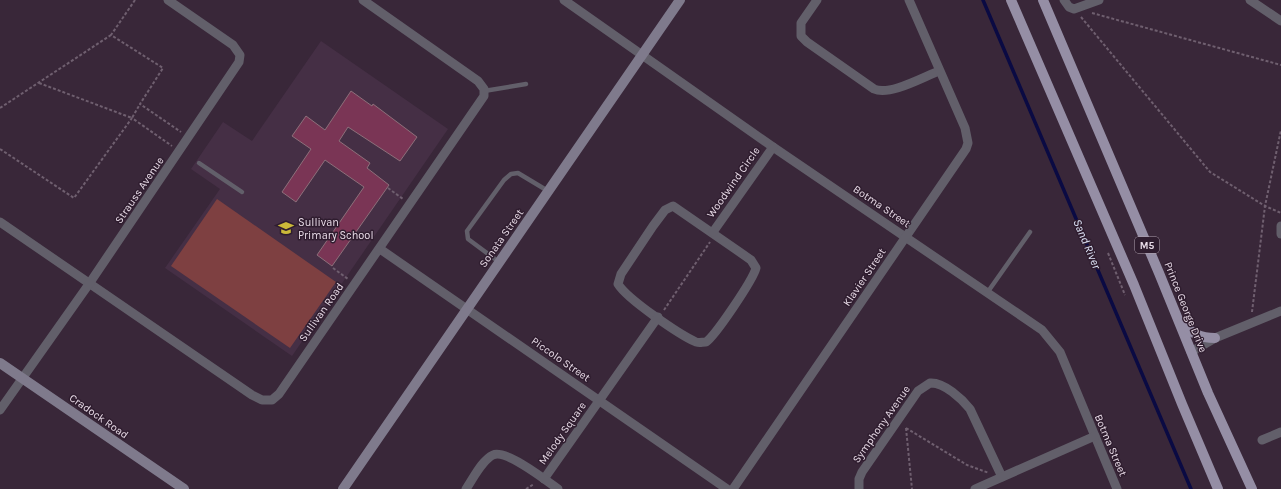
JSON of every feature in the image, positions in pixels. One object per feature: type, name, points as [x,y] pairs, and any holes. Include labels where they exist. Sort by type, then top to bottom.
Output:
[{"type":"main road","name":"M5","points":[[1011,0],[1134,285],[1218,489]]},
{"type":"main road","name":"Prince George Drive","points":[[1043,0],[1208,393],[1252,489]]},
{"type":"main road","points":[[1166,292],[1189,331],[1200,337],[1215,338]]},
{"type":"street","name":"Strauss Avenue","points":[[0,410],[180,151],[240,59],[240,55],[233,45],[168,0]]},
{"type":"street","points":[[363,0],[478,81],[484,91]]},
{"type":"street","name":"Botma Street","points":[[564,0],[773,147],[906,236],[1042,330],[1055,345],[1117,489]]},
{"type":"street","name":"Sonata Street","points":[[342,489],[680,0]]},
{"type":"street","points":[[816,0],[801,23],[801,36],[807,42],[874,89],[881,91],[891,90],[939,71]]},
{"type":"street","name":"Klavier Street","points":[[733,489],[968,144],[965,128],[909,0]]},
{"type":"street","points":[[1064,0],[1069,7],[1078,9],[1099,0]]},
{"type":"street","points":[[1250,0],[1281,21]]},
{"type":"street","name":"Sullivan Road","points":[[0,222],[252,395],[268,401],[272,400],[279,394],[380,249],[482,100],[484,91]]},
{"type":"street","name":"Woodwind Circle","points":[[713,232],[773,147]]},
{"type":"street","name":"Woodwind Circle","points":[[668,207],[676,207],[751,260],[756,268],[753,277],[706,342],[699,343],[688,338],[658,317],[621,289],[618,284],[621,274],[668,207]]},
{"type":"street","points":[[1281,226],[1281,234]]},
{"type":"street","name":"Piccolo Street","points":[[380,249],[727,489]]},
{"type":"street","points":[[1192,352],[1215,338],[1281,311]]},
{"type":"street","points":[[599,400],[658,317]]},
{"type":"street","name":"Cradock Road","points":[[0,363],[184,489]]},
{"type":"street","name":"Symphony Avenue","points":[[859,489],[859,479],[862,472],[922,387],[930,383],[943,386],[964,401],[975,416],[1002,477]]},
{"type":"street","name":"Melody Square","points":[[544,479],[599,400]]},
{"type":"street","points":[[1262,440],[1281,432]]},
{"type":"street","points":[[975,489],[1095,436]]},
{"type":"street","name":"Melody Square","points":[[466,489],[484,463],[494,454],[499,453],[510,457],[558,489]]},
{"type":"lane","points":[[484,91],[526,84]]},
{"type":"lane","points":[[199,163],[242,192]]},
{"type":"lane","points":[[499,262],[468,239],[467,231],[504,180],[511,174],[518,173],[548,191]]},
{"type":"lane","points":[[987,293],[1030,232]]},
{"type":"path","points":[[0,108],[111,35],[135,0]]},
{"type":"path","points":[[1078,9],[1281,65]]},
{"type":"path","points":[[1078,9],[1082,21],[1165,117],[1210,172],[1265,206],[1281,212]]},
{"type":"path","points":[[0,149],[74,198],[132,118],[163,68],[111,35]]},
{"type":"path","points":[[38,83],[132,118],[180,151]]},
{"type":"path","points":[[140,104],[189,137]]},
{"type":"path","points":[[1250,324],[1265,206],[1281,130]]},
{"type":"path","points":[[388,188],[400,197]]},
{"type":"path","points":[[658,317],[713,238],[713,232]]},
{"type":"path","points":[[333,268],[345,277]]},
{"type":"path","points":[[897,421],[967,465],[1002,477]]},
{"type":"path","points":[[906,428],[912,489]]},
{"type":"shaded area","name":"Sullivan Primary School","points":[[321,41],[448,129],[292,356],[165,268],[220,189],[191,169],[223,122],[252,141]]},
{"type":"shaded area","points":[[217,199],[336,282],[290,348],[171,266]]},
{"type":"building","points":[[351,91],[372,106],[373,104],[417,137],[400,161],[348,127],[339,141],[370,163],[367,168],[389,185],[332,266],[317,255],[364,187],[325,160],[296,202],[282,192],[311,149],[292,136],[306,116],[325,130]]},
{"type":"waterway","name":"Sand River","points":[[983,0],[1191,489]]},
{"type":"place","name":"Sullivan Primary School","points":[[286,228]]}]
